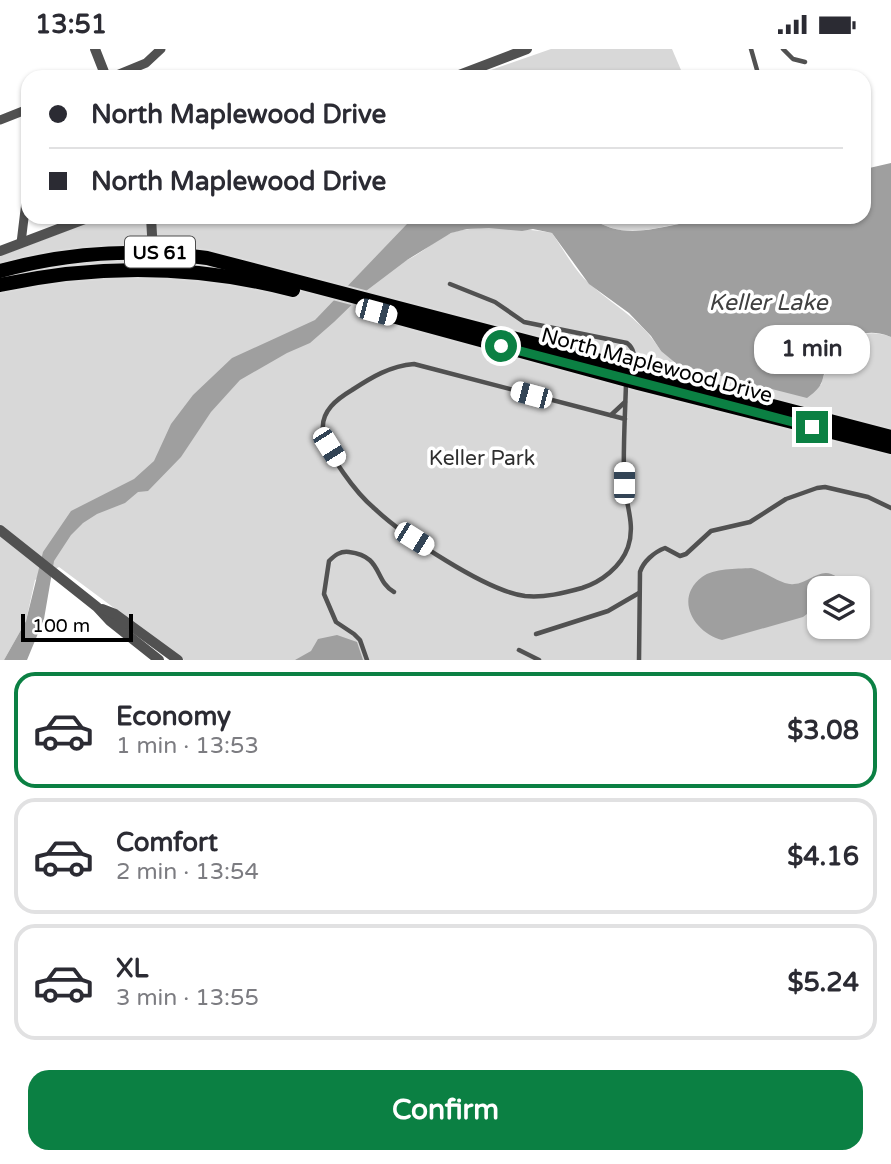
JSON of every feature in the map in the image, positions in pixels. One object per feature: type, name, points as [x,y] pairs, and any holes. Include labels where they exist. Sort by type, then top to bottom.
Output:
[{"type":"main road","name":"North Maplewood Drive","points":[[0,271],[82,254],[153,252],[230,262],[314,290],[891,447]]},
{"type":"main road","name":"North Maplewood Drive","points":[[0,285],[85,272],[154,270],[226,276],[314,290]]},
{"type":"main road","name":"North Maplewood Drive","points":[[630,375],[891,437]]},
{"type":"street","points":[[95,49],[103,70]]},
{"type":"street","points":[[129,70],[146,63],[161,49]]},
{"type":"street","points":[[472,70],[527,49]]},
{"type":"street","points":[[0,119],[21,112]]},
{"type":"street","points":[[21,243],[23,224]]},
{"type":"street","points":[[0,251],[71,224]]},
{"type":"street","points":[[151,224],[154,270]]},
{"type":"street","points":[[0,530],[159,660]]},
{"type":"street","points":[[97,607],[115,614],[178,660]]},
{"type":"lane","points":[[751,49],[756,70]]},
{"type":"lane","points":[[783,49],[793,59],[806,62]]},
{"type":"lane","points":[[450,284],[495,302],[524,322],[626,343],[632,347],[635,356],[625,419],[624,483],[631,523],[628,549],[611,573],[591,585],[560,594],[525,596],[496,588],[401,530],[372,507],[344,472],[329,447],[323,429],[326,412],[337,399],[383,371],[401,365],[414,365],[625,419]]},
{"type":"lane","points":[[610,416],[626,401]]},
{"type":"lane","points":[[639,660],[640,572],[642,565],[658,550],[665,548],[680,556],[686,554],[711,531],[750,522],[798,493],[825,487],[868,497],[891,508]]},
{"type":"lane","points":[[367,660],[364,647],[355,634],[336,622],[324,594],[329,561],[339,553],[347,552],[370,559],[388,589],[394,592]]},
{"type":"lane","points":[[536,634],[608,611],[639,593]]},
{"type":"lane","points":[[519,650],[539,660]]},
{"type":"green space","points":[[551,49],[672,49],[681,70],[491,70]]},
{"type":"green space","name":"Keller Park","points":[[85,224],[410,224],[407,225],[407,260],[449,234],[459,231],[500,228],[552,233],[585,280],[637,322],[661,351],[821,385],[831,361],[846,343],[866,334],[891,337],[891,660],[184,660],[59,567],[35,580],[26,621],[4,660],[0,660],[0,256]]},
{"type":"green space","points":[[602,224],[677,224],[632,231]]},
{"type":"water","name":"Keller Lake","points":[[891,163],[891,337],[869,333],[851,339],[837,352],[820,385],[807,398],[678,365],[661,351],[629,313],[589,284],[552,233],[533,229],[522,231],[489,228],[451,233],[407,260],[366,291],[310,343],[240,380],[211,412],[181,457],[148,491],[138,492],[125,503],[97,514],[83,523],[71,535],[54,561],[44,619],[27,660],[4,660],[26,621],[43,552],[71,511],[134,479],[154,461],[171,424],[193,395],[232,358],[315,320],[407,224],[602,224],[631,231],[680,224],[871,224],[871,168]]},
{"type":"water","points":[[751,568],[789,584],[807,580],[807,614],[722,640],[712,636],[696,623],[688,605],[689,595],[702,577],[725,569]]},
{"type":"water","points":[[826,573],[835,576],[816,576]]},
{"type":"water","points":[[337,635],[357,642],[363,660],[295,660],[311,651],[318,639]]},
{"type":"route","points":[[501,346],[812,427]]}]
